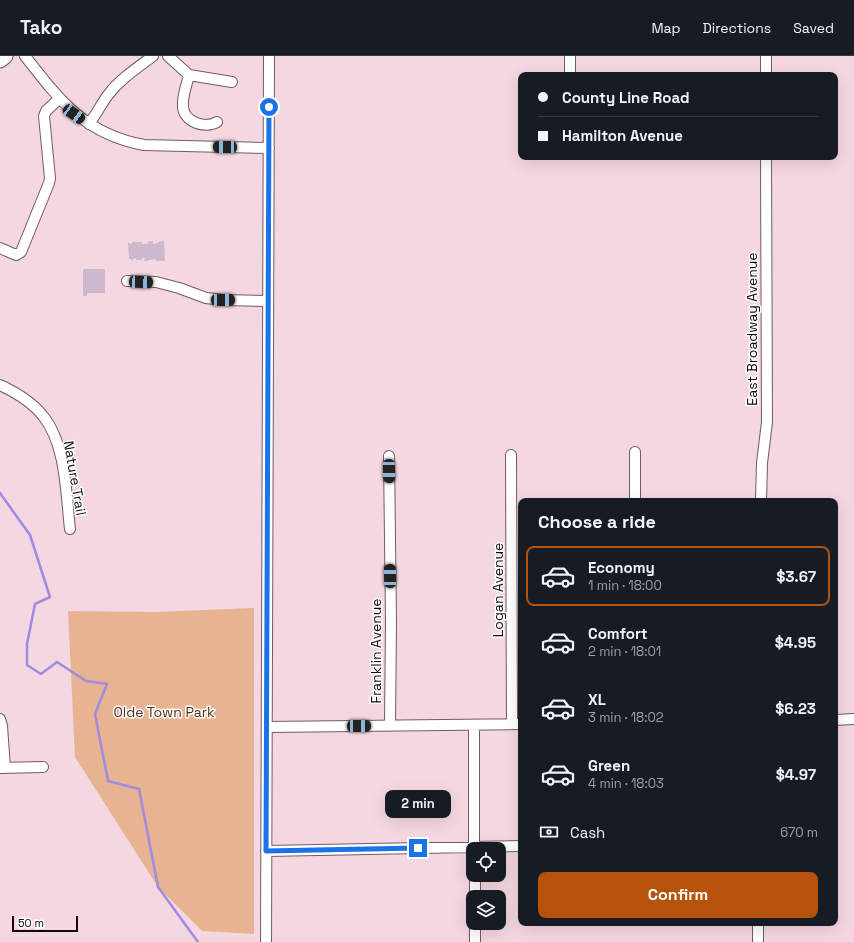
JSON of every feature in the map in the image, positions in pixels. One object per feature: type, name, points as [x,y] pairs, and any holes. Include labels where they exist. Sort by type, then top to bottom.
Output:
[{"type":"main road","points":[[0,60],[4,56]]},
{"type":"street","points":[[25,56],[59,99],[74,114],[89,124],[127,142],[144,145],[269,148]]},
{"type":"street","points":[[89,124],[107,96],[118,84],[129,73],[153,56]]},
{"type":"street","points":[[168,56],[189,75],[232,82]]},
{"type":"street","points":[[266,942],[269,56]]},
{"type":"street","points":[[570,56],[570,72]]},
{"type":"street","points":[[766,56],[766,72]]},
{"type":"street","points":[[189,75],[183,108],[186,114],[194,122],[200,124],[206,125],[217,122]]},
{"type":"street","points":[[0,248],[16,255],[21,252],[39,211],[50,183],[44,116],[46,111],[59,99]]},
{"type":"street","name":"East Broadway Avenue","points":[[761,498],[762,463],[767,422],[766,160]]},
{"type":"street","points":[[127,281],[156,282],[179,288],[206,298],[268,301]]},
{"type":"street","name":"Nature Trail","points":[[0,385],[20,396],[34,407],[51,428],[61,461],[66,488],[70,529]]},
{"type":"street","points":[[635,452],[635,498]]},
{"type":"street","name":"Logan Avenue","points":[[511,455],[517,724]]},
{"type":"street","name":"Franklin Avenue","points":[[389,456],[391,621],[390,725]]},
{"type":"street","points":[[0,719],[2,726],[3,768],[42,767]]},
{"type":"street","points":[[838,720],[854,719]]},
{"type":"street","points":[[267,727],[517,724]]},
{"type":"street","points":[[474,725],[474,842]]},
{"type":"street","points":[[506,847],[518,846]]},
{"type":"street","points":[[266,851],[466,848]]},
{"type":"street","points":[[758,926],[758,942]]},
{"type":"street","points":[[475,930],[475,942]]},
{"type":"green space","name":"Olde Town Park","points":[[254,608],[254,934],[202,931],[158,887],[75,757],[68,611],[157,612]]},
{"type":"building","points":[[153,241],[153,244],[164,241],[165,261],[156,261],[156,259],[144,261],[145,258],[142,258],[142,260],[136,260],[136,258],[133,259],[133,261],[129,259],[128,243],[132,244],[132,242],[142,242],[142,244],[148,244],[147,242]]},
{"type":"building","points":[[83,269],[105,269],[105,293],[87,293],[87,296],[83,296]]},
{"type":"waterway","points":[[0,493],[30,535],[50,597],[35,604],[27,644],[27,665],[41,674],[57,662],[86,681],[107,684],[95,714],[108,781],[139,789],[158,887],[198,942]]},
{"type":"route","points":[[269,107],[266,851],[418,848]]}]
